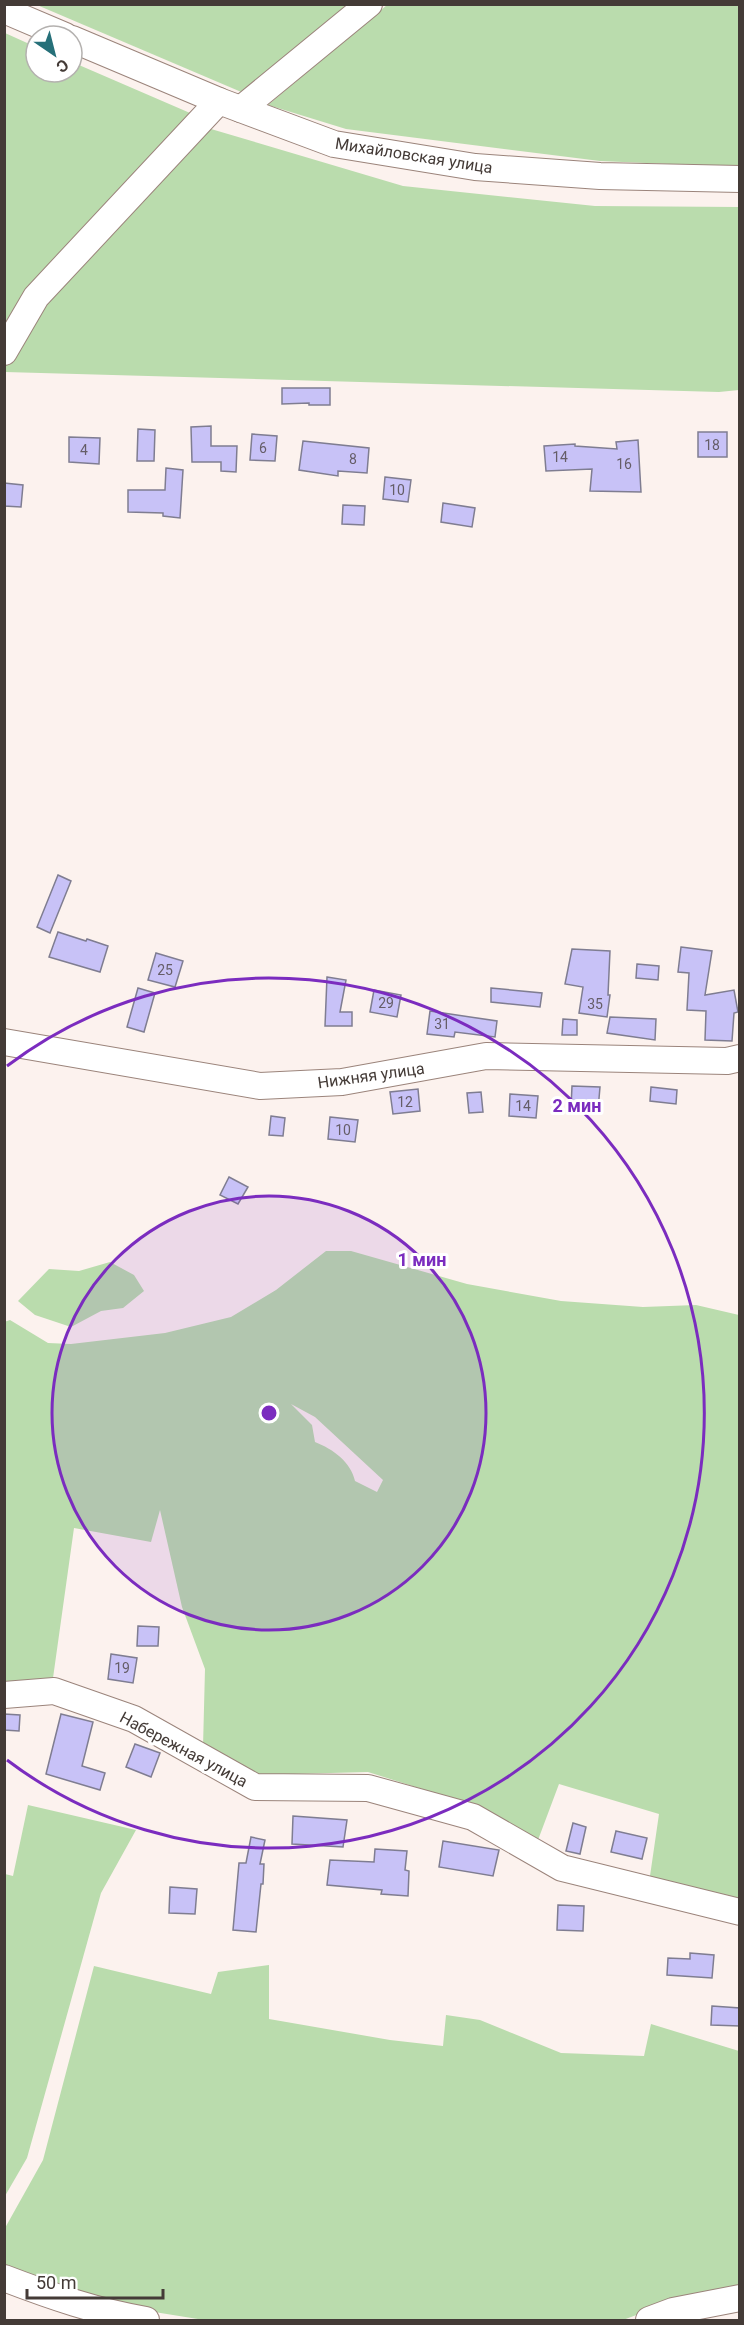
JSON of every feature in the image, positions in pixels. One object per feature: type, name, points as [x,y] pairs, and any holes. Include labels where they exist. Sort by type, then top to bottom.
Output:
[{"type":"street","points":[[4,352],[36,297],[230,105],[369,4]]},
{"type":"street","points":[[4,10],[37,24]]},
{"type":"street","name":"Михайловская улица","points":[[84,44],[230,105],[334,144],[475,167],[600,176],[740,179]]},
{"type":"street","name":"Нижняя улица","points":[[4,1042],[260,1086],[342,1082],[486,1056],[726,1061],[740,1058]]},
{"type":"street","name":"Набережная улица","points":[[4,1695],[54,1691],[134,1719],[255,1787],[368,1788],[473,1817],[562,1868],[740,1912]]},
{"type":"street","points":[[4,2278],[107,2314],[146,2320]]},
{"type":"street","points":[[649,2320],[673,2311],[740,2298]]},
{"type":"green space","points":[[37,5],[354,5],[246,94]]},
{"type":"green space","points":[[387,5],[739,5],[739,167],[600,161],[346,129],[268,105]]},
{"type":"green space","points":[[5,33],[24,42],[24,84],[84,84],[84,67],[197,116],[5,335]]},
{"type":"green space","points":[[211,129],[403,186],[595,206],[739,207],[739,390],[719,392],[5,372],[4,364],[51,291]]},
{"type":"green space","points":[[326,1251],[351,1251],[467,1284],[561,1301],[643,1307],[696,1305],[739,1315],[739,1900],[650,1876],[659,1814],[559,1784],[538,1840],[476,1806],[368,1772],[255,1775],[203,1747],[205,1669],[182,1607],[160,1510],[151,1542],[74,1528],[53,1678],[5,1684],[4,1322],[10,1320],[48,1343],[71,1344],[165,1333],[231,1317],[276,1290]],"holes":[[[291,1404],[315,1417],[383,1480],[377,1492],[355,1481],[350,1468],[340,1457],[315,1442],[312,1425]]]},
{"type":"green space","points":[[110,1262],[134,1275],[144,1291],[123,1308],[101,1311],[71,1327],[35,1315],[18,1301],[49,1269],[79,1271]]},
{"type":"green space","points":[[28,1805],[136,1830],[101,1893],[27,2158],[5,2196],[5,1874],[13,1876]]},
{"type":"green space","points":[[269,1965],[269,2019],[390,2040],[443,2046],[446,2015],[480,2020],[561,2053],[644,2056],[651,2024],[739,2051],[739,2288],[674,2301],[623,2320],[204,2320],[111,2305],[5,2268],[5,2228],[43,2160],[94,1966],[211,1994],[218,1972]]},
{"type":"building","points":[[282,388],[330,388],[330,405],[282,404]]},
{"type":"building","points":[[211,426],[211,446],[237,446],[236,472],[221,471],[221,462],[192,462],[191,427]]},
{"type":"building","points":[[138,429],[155,430],[154,461],[137,461]]},
{"type":"building","points":[[698,432],[727,432],[727,457],[698,457]]},
{"type":"building","points":[[252,434],[277,436],[275,461],[250,460]]},
{"type":"building","points":[[69,437],[100,438],[99,464],[69,462]]},
{"type":"building","points":[[638,440],[641,492],[590,491],[592,469],[546,471],[544,446],[575,444],[575,446],[617,449],[616,442]]},
{"type":"building","points":[[303,441],[369,448],[367,473],[338,471],[338,476],[299,470]]},
{"type":"building","points":[[166,468],[183,470],[180,518],[163,516],[163,513],[128,512],[128,490],[165,490]]},
{"type":"building","points":[[385,477],[411,480],[408,502],[383,499]]},
{"type":"building","points":[[4,483],[23,485],[21,507],[4,506]]},
{"type":"building","points":[[443,503],[475,508],[472,527],[441,522]]},
{"type":"building","points":[[343,505],[365,506],[364,525],[342,524]]},
{"type":"building","points":[[58,875],[71,881],[50,933],[37,927]]},
{"type":"building","points":[[58,932],[108,946],[100,972],[49,957]]},
{"type":"building","points":[[681,947],[712,951],[705,995],[734,990],[738,1012],[734,1013],[732,1041],[705,1040],[706,1011],[687,1010],[689,973],[678,972]]},
{"type":"building","points":[[572,949],[610,951],[608,995],[610,995],[607,1017],[579,1013],[583,987],[565,984]]},
{"type":"building","points":[[156,953],[183,961],[175,987],[148,980]]},
{"type":"building","points":[[637,964],[659,966],[658,980],[636,978]]},
{"type":"building","points":[[327,977],[346,980],[340,1012],[352,1012],[352,1026],[325,1026]]},
{"type":"building","points":[[138,988],[155,993],[144,1032],[127,1027]]},
{"type":"building","points":[[491,988],[542,993],[540,1007],[491,1002]]},
{"type":"building","points":[[374,990],[401,995],[397,1017],[370,1012]]},
{"type":"building","points":[[430,1011],[497,1021],[495,1037],[455,1032],[454,1037],[427,1034]]},
{"type":"building","points":[[610,1017],[656,1019],[655,1040],[607,1033]]},
{"type":"building","points":[[563,1019],[577,1020],[577,1035],[562,1035]]},
{"type":"building","points":[[572,1086],[600,1087],[598,1110],[571,1108]]},
{"type":"building","points":[[651,1087],[677,1090],[676,1104],[650,1101]]},
{"type":"building","points":[[418,1089],[420,1111],[393,1114],[390,1092]]},
{"type":"building","points":[[481,1092],[483,1112],[469,1113],[467,1093]]},
{"type":"building","points":[[510,1094],[538,1096],[536,1118],[509,1116]]},
{"type":"building","points":[[271,1116],[285,1118],[283,1136],[269,1135]]},
{"type":"building","points":[[330,1117],[358,1120],[355,1142],[328,1139]]},
{"type":"building","points":[[229,1177],[248,1187],[238,1204],[220,1195]]},
{"type":"building","points":[[138,1626],[159,1627],[158,1646],[137,1646]]},
{"type":"building","points":[[111,1654],[137,1658],[133,1683],[108,1679]]},
{"type":"building","points":[[4,1714],[20,1715],[19,1731],[4,1730]]},
{"type":"building","points":[[61,1714],[93,1722],[82,1766],[105,1773],[100,1790],[46,1774]]},
{"type":"building","points":[[135,1744],[160,1753],[151,1777],[126,1767]]},
{"type":"building","points":[[293,1816],[347,1820],[343,1847],[292,1844]]},
{"type":"building","points":[[573,1823],[586,1827],[580,1854],[566,1851]]},
{"type":"building","points":[[616,1831],[647,1838],[642,1859],[611,1852]]},
{"type":"building","points":[[251,1837],[265,1840],[260,1864],[264,1864],[263,1884],[261,1884],[256,1932],[233,1930],[239,1863],[246,1863]]},
{"type":"building","points":[[443,1841],[499,1850],[493,1876],[439,1867]]},
{"type":"building","points":[[375,1849],[407,1851],[405,1870],[409,1871],[408,1896],[381,1894],[382,1890],[327,1885],[330,1860],[374,1862]]},
{"type":"building","points":[[170,1887],[197,1889],[195,1914],[169,1913]]},
{"type":"building","points":[[558,1905],[584,1906],[583,1931],[557,1930]]},
{"type":"building","points":[[690,1953],[714,1955],[712,1978],[667,1975],[668,1958],[690,1959]]},
{"type":"building","points":[[712,2006],[740,2008],[740,2026],[711,2025]]}]
